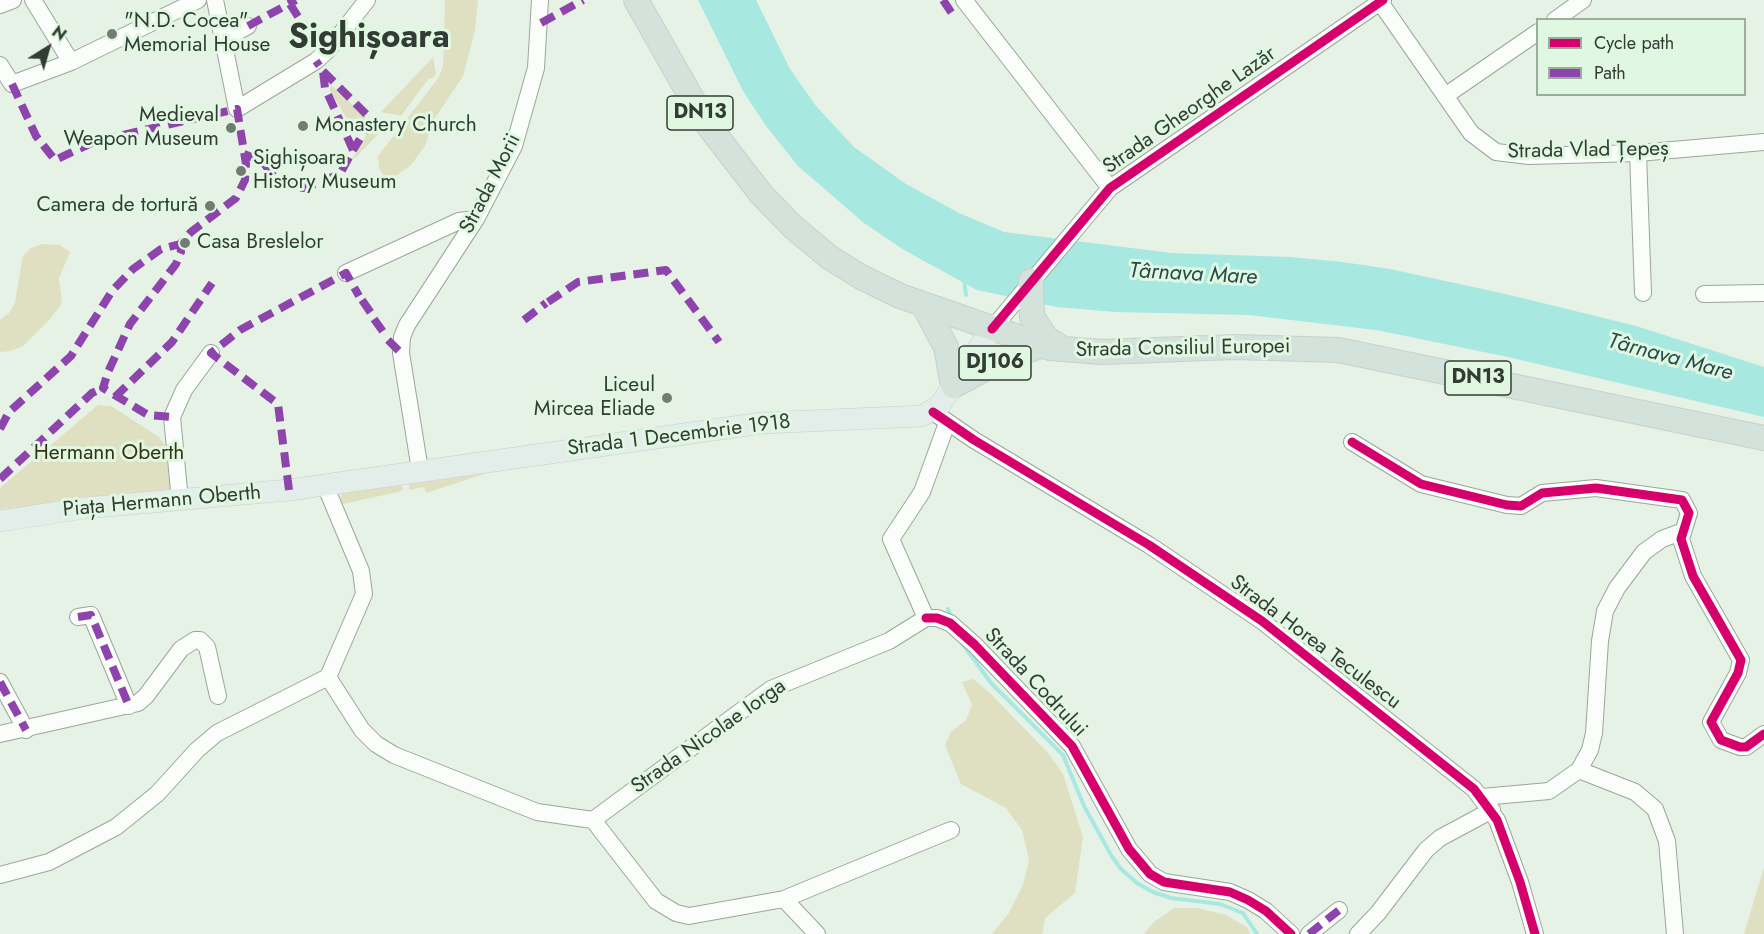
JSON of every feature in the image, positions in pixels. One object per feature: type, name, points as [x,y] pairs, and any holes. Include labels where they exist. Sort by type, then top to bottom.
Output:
[{"type":"highway","name":"Strada Consiliul Europei","points":[[636,0],[704,120],[740,168],[774,207],[811,242],[844,267],[878,286],[923,304],[1040,346],[1066,351],[1102,352],[1264,346],[1338,350],[1764,438]]},
{"type":"highway","points":[[1031,281],[1029,297],[1032,317],[1046,338],[1066,351]]},
{"type":"highway","name":"DJ106","points":[[923,304],[946,347],[952,386],[1001,360],[1040,346]]},
{"type":"main road","name":"DJ106","points":[[940,417],[952,386],[992,329]]},
{"type":"main road","name":"Strada 1 Decembrie 1918","points":[[325,485],[752,424],[940,417]]},
{"type":"main road","name":"Piața Hermann Oberth","points":[[0,521],[179,493],[325,485]]},
{"type":"street","points":[[0,5],[13,0]]},
{"type":"street","points":[[33,0],[71,62]]},
{"type":"street","points":[[0,64],[6,83],[71,62],[198,0]]},
{"type":"street","points":[[215,0],[237,109],[316,61],[329,50],[367,0]]},
{"type":"street","name":"Strada Morii","points":[[420,470],[401,353],[407,325],[476,219],[510,154],[524,117],[537,68],[540,0]]},
{"type":"street","points":[[964,0],[1110,188]]},
{"type":"street","points":[[1558,18],[1583,0]]},
{"type":"street","name":"Strada Gheorghe Lazăr","points":[[992,329],[1110,188],[1381,1]]},
{"type":"street","name":"Strada Vlad Țepeș","points":[[1381,1],[1477,140],[1496,152],[1529,156],[1638,153],[1764,142]]},
{"type":"street","points":[[222,40],[248,26]]},
{"type":"street","points":[[1445,96],[1536,33]]},
{"type":"street","points":[[1638,153],[1643,293]]},
{"type":"street","points":[[346,273],[459,221],[476,219]]},
{"type":"street","points":[[1704,294],[1764,293]]},
{"type":"street","name":"Piața Hermann Oberth","points":[[179,493],[172,417],[184,390],[211,353]]},
{"type":"street","points":[[926,618],[891,538],[922,492],[940,417]]},
{"type":"street","name":"Strada Horea Teculescu","points":[[940,417],[1149,545],[1262,621],[1487,804],[1512,857],[1535,934]]},
{"type":"street","points":[[1352,442],[1421,484],[1507,505],[1521,506],[1542,493],[1596,488],[1682,500],[1688,507],[1689,513],[1681,532],[1681,539],[1693,576],[1741,660],[1738,673],[1711,722],[1721,741],[1740,747],[1746,747],[1764,734]]},
{"type":"street","points":[[0,875],[49,862],[108,832],[151,800],[197,750],[217,734],[328,677],[364,594],[361,571],[325,485]]},
{"type":"street","points":[[1358,934],[1378,913],[1426,850],[1440,838],[1487,804],[1550,791],[1579,771],[1590,750],[1594,733],[1600,641],[1605,611],[1617,588],[1644,552],[1662,539],[1681,532]]},
{"type":"street","points":[[78,618],[91,615],[129,706]]},
{"type":"street","name":"Strada Codrului","points":[[926,618],[938,618],[950,623],[975,645],[1072,746],[1129,849],[1150,874],[1164,882],[1230,892],[1266,911],[1291,934]]},
{"type":"street","name":"Strada Nicolae Iorga","points":[[593,820],[771,689],[889,640],[926,618]]},
{"type":"street","points":[[0,734],[129,706],[146,696],[181,649],[195,640],[200,640],[207,647],[218,696]]},
{"type":"street","points":[[328,677],[362,730],[376,744],[394,755],[537,812],[593,820],[656,902],[676,913],[689,916],[714,913],[784,899],[951,830]]},
{"type":"street","points":[[0,682],[26,730]]},
{"type":"street","points":[[1579,771],[1635,792],[1655,809],[1665,830],[1667,841],[1674,934]]},
{"type":"street","points":[[784,899],[817,934]]},
{"type":"street","points":[[1309,934],[1339,909]]},
{"type":"green space","points":[[445,0],[478,0],[475,30],[463,76],[433,121],[425,146],[411,165],[397,175],[385,177],[379,168],[378,156],[439,77],[443,66]]},
{"type":"green space","points":[[433,57],[436,74],[432,79],[429,78],[401,116],[381,112]]},
{"type":"green space","points":[[332,86],[366,117],[359,129],[353,129],[329,89]]},
{"type":"green space","points":[[377,118],[390,122],[352,159]]},
{"type":"green space","points":[[43,244],[60,245],[70,252],[59,278],[62,303],[51,318],[23,346],[11,351],[0,352],[0,320],[9,313],[15,302],[23,256],[31,248]]},
{"type":"green space","name":"Hermann Oberth","points":[[98,405],[111,406],[159,437],[165,445],[171,491],[0,509],[0,488]]},
{"type":"green space","points":[[487,473],[426,493],[424,487],[409,490],[409,484]]},
{"type":"green space","points":[[403,485],[402,491],[339,505],[342,493]]},
{"type":"green space","points":[[973,679],[990,693],[1048,753],[1063,774],[1083,837],[1075,893],[1045,918],[1042,934],[992,934],[1009,913],[1023,885],[1029,860],[1022,830],[1006,808],[961,784],[945,745],[951,732],[966,720],[972,705],[962,682]]},
{"type":"green space","points":[[1764,867],[1764,934],[1744,934]]},
{"type":"green space","points":[[1174,908],[1198,908],[1226,915],[1248,928],[1250,934],[1144,934],[1154,922]]},
{"type":"water","name":"Târnava Mare","points":[[698,0],[756,0],[790,69],[816,106],[854,147],[906,184],[959,213],[1004,232],[1171,253],[1290,257],[1342,262],[1390,269],[1510,295],[1636,326],[1764,367],[1764,417],[1508,357],[1376,330],[1249,315],[1115,312],[1057,307],[977,290],[904,250],[864,223],[798,166],[766,126],[743,91]]},
{"type":"waterway","points":[[964,278],[966,295]]},
{"type":"waterway","points":[[948,609],[951,617]]},
{"type":"waterway","points":[[962,643],[991,683],[1063,755],[1084,806],[1121,869],[1137,883],[1153,892],[1171,898],[1220,904],[1243,913],[1257,934]]},
{"type":"marked path","points":[[248,26],[296,0]]},
{"type":"marked path","points":[[541,23],[583,0]]},
{"type":"marked path","points":[[943,0],[955,18]]},
{"type":"marked path","points":[[290,4],[307,31]]},
{"type":"marked path","points":[[244,154],[262,161],[278,182],[291,186],[304,188],[340,174],[353,150],[325,88],[323,71],[316,61]]},
{"type":"marked path","points":[[323,71],[372,120],[353,150]]},
{"type":"marked path","points":[[12,84],[36,136],[55,160],[96,141],[237,109],[246,164],[245,180],[236,198],[191,232],[180,244],[181,252],[176,264],[130,324],[103,388],[148,415],[172,417]]},
{"type":"marked path","points":[[0,429],[9,412],[71,356],[112,291],[133,269],[161,249],[180,244]]},
{"type":"marked path","points":[[548,302],[578,282],[666,270],[719,342]]},
{"type":"marked path","points":[[289,490],[278,404],[211,353],[240,330],[346,273],[359,296]]},
{"type":"marked path","points":[[115,397],[172,342],[212,283]]},
{"type":"marked path","points":[[362,300],[373,316]]},
{"type":"marked path","points":[[524,320],[546,303]]},
{"type":"marked path","points":[[374,319],[384,333]]},
{"type":"marked path","points":[[388,340],[401,353]]},
{"type":"marked path","points":[[0,479],[92,393],[103,388]]},
{"type":"marked path","points":[[78,617],[91,615],[129,706]]},
{"type":"marked path","points":[[0,682],[26,730]]},
{"type":"marked path","points":[[1309,934],[1339,910]]},
{"type":"cycle path","points":[[992,329],[1110,188],[1383,0]]},
{"type":"cycle path","points":[[933,412],[974,440],[1149,545],[1262,621],[1474,789],[1497,820],[1520,882],[1535,934]]},
{"type":"cycle path","points":[[1352,442],[1421,484],[1507,505],[1521,506],[1542,493],[1596,488],[1682,500],[1689,513],[1681,539],[1693,576],[1741,660],[1738,673],[1711,722],[1721,740],[1740,747],[1746,747],[1764,734]]},
{"type":"cycle path","points":[[926,618],[937,618],[950,623],[975,645],[1072,746],[1129,849],[1150,874],[1164,882],[1230,892],[1266,911],[1291,934]]},
{"type":"place","name":"\"N.D. Cocea\" Memorial House","points":[[112,34]]},
{"type":"place","name":"Monastery Church","points":[[303,126]]},
{"type":"place","name":"Medieval Weapon Museum","points":[[231,128]]},
{"type":"place","name":"Sighișoara History Museum","points":[[241,171]]},
{"type":"place","name":"Camera de tortură","points":[[210,206]]},
{"type":"place","name":"Casa Breslelor","points":[[185,243]]},
{"type":"place","name":"Liceul Mircea Eliade","points":[[667,398]]},
{"type":"district","name":"Sighișoara","points":[[369,39]]}]
